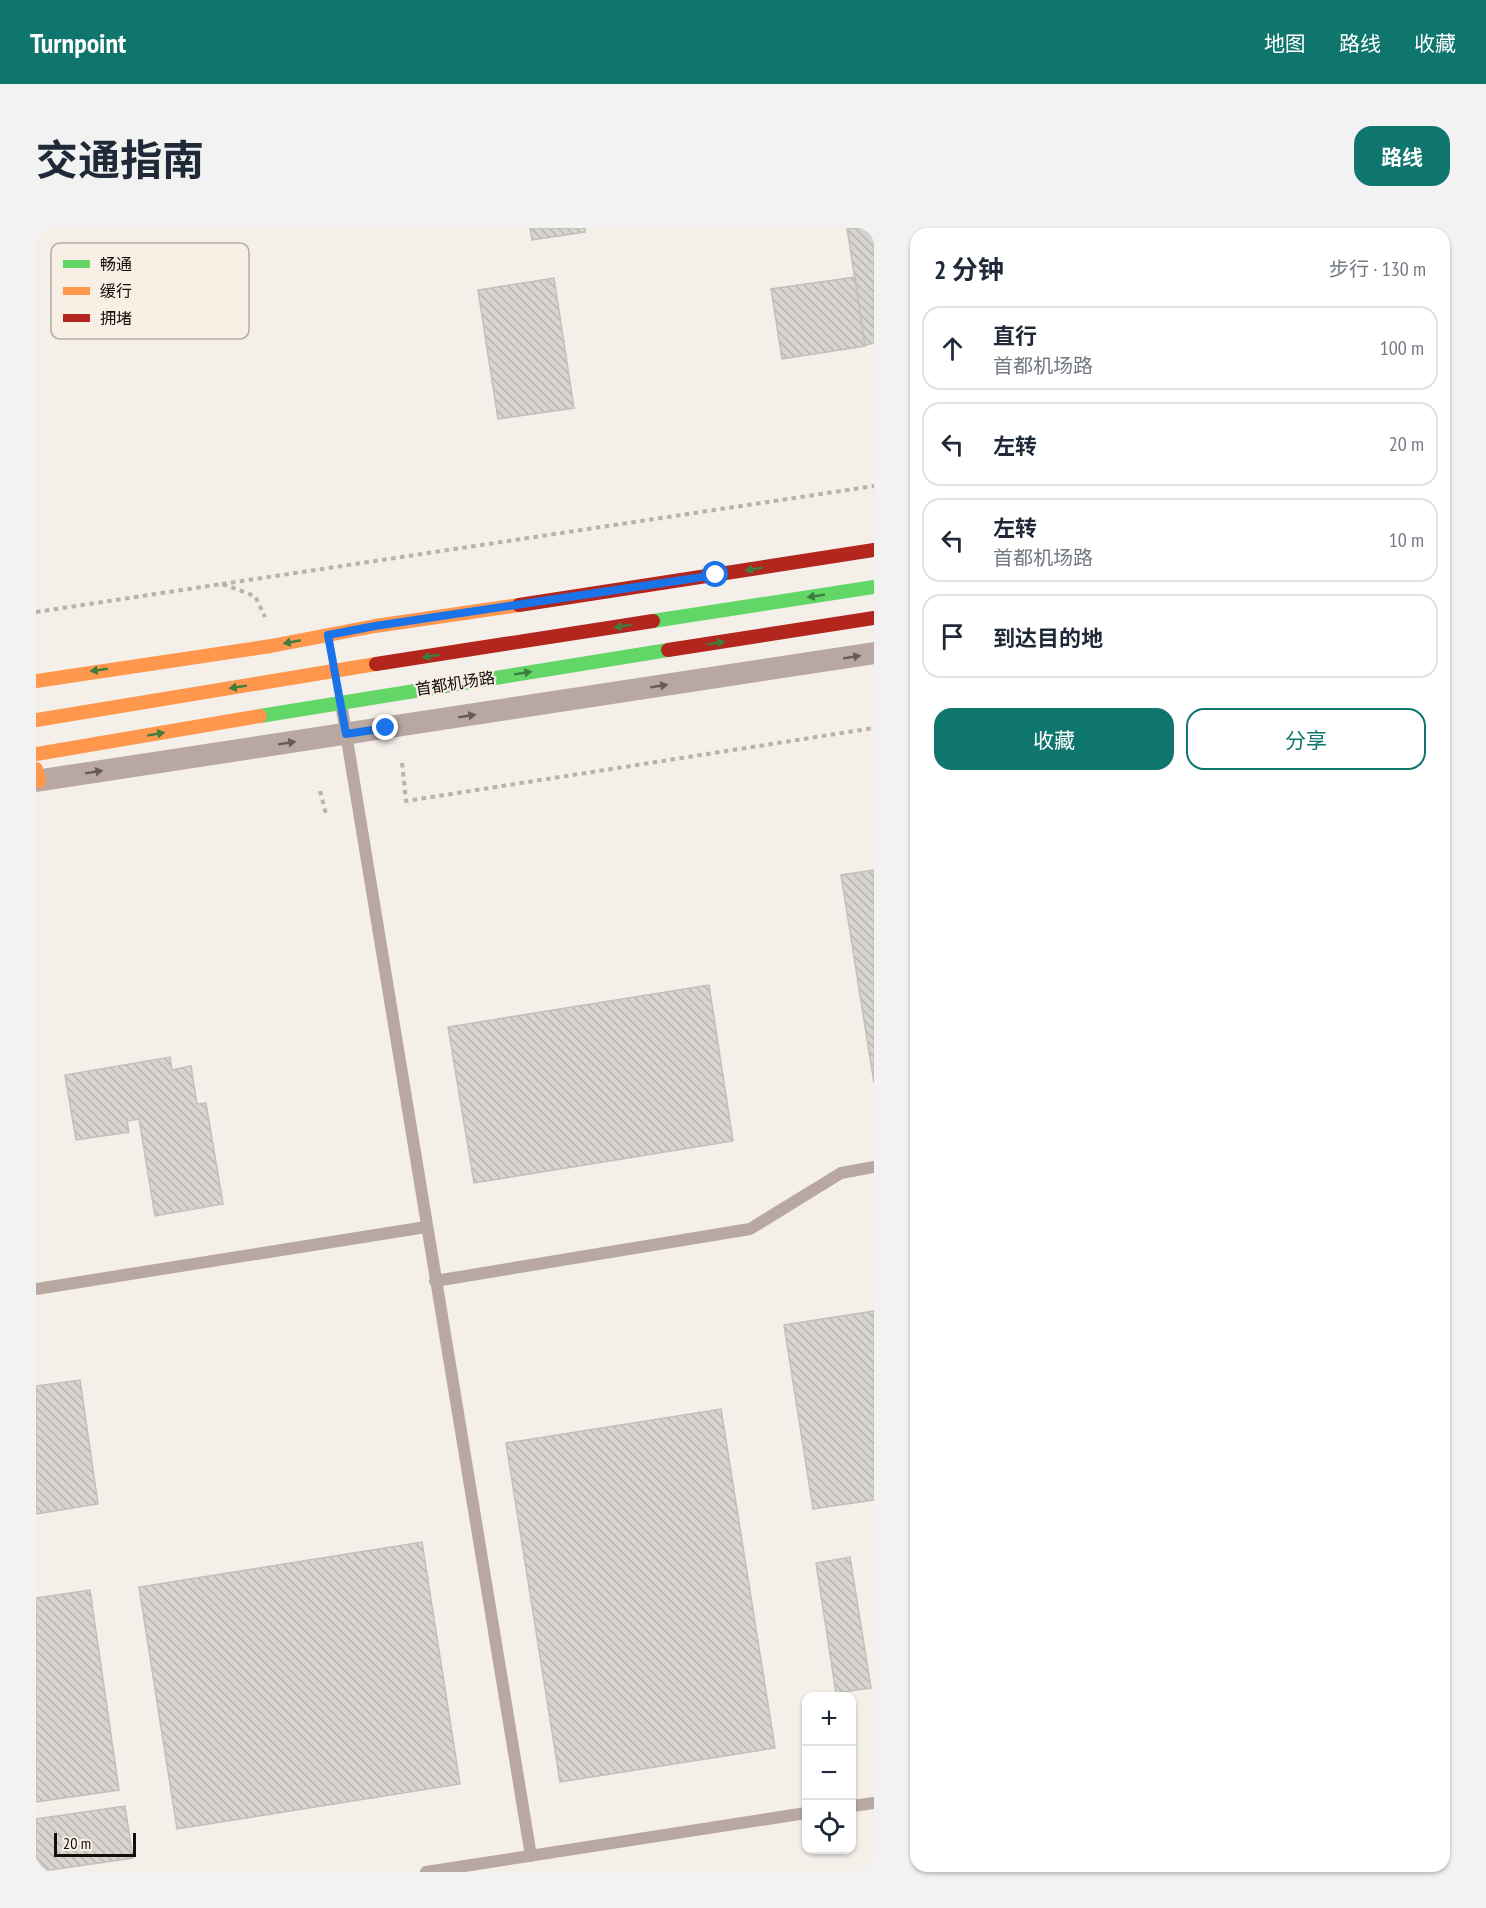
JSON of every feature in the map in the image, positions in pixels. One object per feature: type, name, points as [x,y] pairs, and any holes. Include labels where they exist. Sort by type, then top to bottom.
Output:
[{"type":"street","points":[[36,681],[329,639],[874,550]]},
{"type":"street","name":"首都机场路","points":[[36,754],[337,682],[874,587]]},
{"type":"street","name":"首都机场路","points":[[36,720],[874,618]]},
{"type":"street","name":"首都机场路","points":[[37,777],[346,734],[874,653]]},
{"type":"lane","points":[[337,682],[531,1856]]},
{"type":"lane","points":[[435,1281],[750,1228],[842,1173],[874,1167]]},
{"type":"lane","points":[[36,1289],[426,1227]]},
{"type":"lane","points":[[856,1805],[874,1803]]},
{"type":"lane","points":[[426,1872],[802,1814]]},
{"type":"path","points":[[36,612],[874,486]]},
{"type":"path","points":[[222,584],[255,596],[268,622]]},
{"type":"path","points":[[402,763],[406,801],[874,728]]},
{"type":"path","points":[[320,791],[326,814]]},
{"type":"building","points":[[530,228],[585,228],[585,232],[532,240]]},
{"type":"building","points":[[847,228],[874,228],[874,343],[865,345]]},
{"type":"building","points":[[855,277],[865,346],[782,359],[771,289]]},
{"type":"building","points":[[554,278],[574,408],[498,419],[478,290]]},
{"type":"building","points":[[874,870],[874,1083],[841,875]]},
{"type":"building","points":[[709,985],[733,1141],[474,1183],[448,1027]]},
{"type":"building","points":[[170,1057],[172,1070],[191,1066],[197,1104],[206,1103],[223,1204],[155,1216],[139,1119],[127,1121],[129,1132],[76,1140],[65,1075]]},
{"type":"building","points":[[874,1311],[874,1500],[813,1509],[784,1325]]},
{"type":"building","points":[[80,1380],[98,1504],[36,1514],[36,1386]]},
{"type":"building","points":[[721,1409],[775,1748],[560,1782],[506,1443]]},
{"type":"building","points":[[422,1542],[460,1784],[177,1829],[139,1587]]},
{"type":"building","points":[[850,1557],[871,1688],[836,1692],[816,1563]]},
{"type":"building","points":[[90,1590],[119,1790],[36,1802],[36,1598]]},
{"type":"building","points":[[125,1806],[133,1858],[36,1872],[36,1819]]},
{"type":"traffic: fast","points":[[653,621],[874,587]]},
{"type":"traffic: fast","points":[[260,716],[668,650]]},
{"type":"traffic: slow","points":[[36,681],[271,646],[375,626],[519,605]]},
{"type":"traffic: slow","points":[[36,720],[376,664]]},
{"type":"traffic: slow","points":[[36,754],[260,716]]},
{"type":"traffic: slow","points":[[36,769],[39,781]]},
{"type":"traffic: jam","points":[[519,605],[874,550]]},
{"type":"traffic: jam","points":[[668,650],[874,618]]},
{"type":"traffic: jam","points":[[376,664],[653,621]]},
{"type":"route","points":[[386,728],[346,734],[328,635],[716,575]]}]
